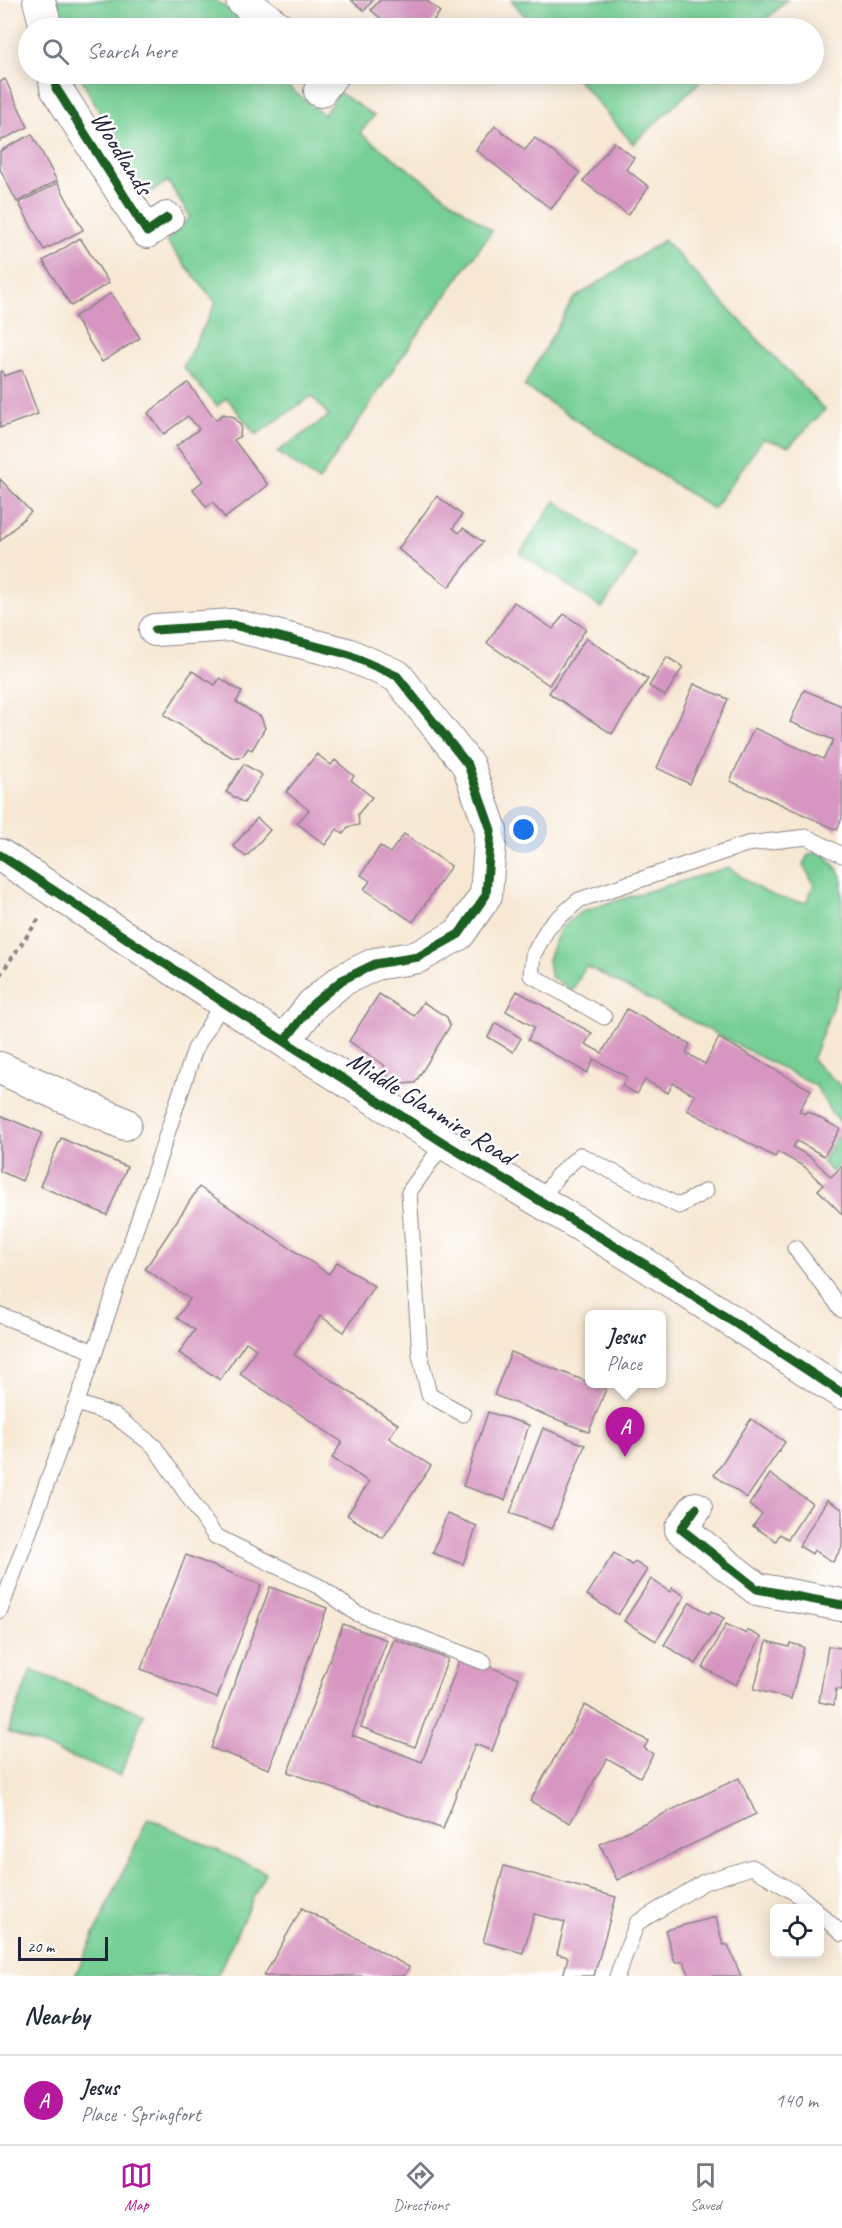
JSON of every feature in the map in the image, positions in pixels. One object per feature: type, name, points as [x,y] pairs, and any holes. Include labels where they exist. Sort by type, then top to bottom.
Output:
[{"type":"street","points":[[39,0],[44,18]]},
{"type":"street","points":[[242,0],[266,18]]},
{"type":"street","name":"Woodlands","points":[[55,84],[147,232],[167,218]]},
{"type":"street","points":[[155,630],[233,625],[347,654],[397,676],[468,765],[490,830],[486,895],[459,934],[418,957],[375,964],[342,980],[313,1004],[285,1040]]},
{"type":"street","name":"Middle Glanmire Road","points":[[0,855],[223,1002],[444,1143],[643,1263],[842,1393]]},
{"type":"street","points":[[0,1068],[125,1124]]},
{"type":"street","points":[[696,1508],[681,1529],[757,1589],[842,1605]]},
{"type":"lane","points":[[604,1017],[531,975],[533,955],[549,926],[579,900],[747,844],[807,837],[842,855]]},
{"type":"lane","points":[[0,1611],[95,1352],[195,1050],[223,1002]]},
{"type":"lane","points":[[444,1143],[409,1192],[420,1355],[429,1395],[463,1414]]},
{"type":"lane","points":[[541,1201],[557,1176],[580,1155],[679,1206],[706,1191]]},
{"type":"lane","points":[[795,1248],[842,1310]]},
{"type":"lane","points":[[0,1315],[95,1352]]},
{"type":"lane","points":[[76,1403],[115,1416],[154,1446],[215,1536],[320,1587],[356,1613],[484,1662]]},
{"type":"lane","points":[[616,1976],[637,1923],[704,1882],[752,1867],[797,1893],[809,1904]]},
{"type":"lane","points":[[824,1918],[842,1934]]},
{"type":"path","points":[[0,975],[57,892]]},
{"type":"green space","points":[[56,0],[215,0],[240,18],[60,18]]},
{"type":"green space","points":[[511,0],[787,0],[768,18],[526,18]]},
{"type":"green space","points":[[84,84],[287,84],[324,115],[339,92],[374,116],[360,133],[492,231],[396,365],[319,481],[277,452],[329,416],[312,396],[256,435],[227,398],[217,406],[183,367],[216,303],[166,241],[190,217],[168,181],[144,196]]},
{"type":"green space","points":[[582,84],[697,84],[633,144]]},
{"type":"green space","points":[[664,240],[825,410],[789,446],[763,439],[713,509],[524,386],[573,299]]},
{"type":"green space","points":[[555,501],[637,556],[602,608],[520,553]]},
{"type":"green space","points":[[822,851],[842,875],[842,987],[840,987],[812,1060],[842,1087],[842,1125],[829,1109],[816,1086],[586,966],[572,991],[550,976],[548,959],[560,929],[582,911],[729,867],[764,892],[783,899],[806,902],[814,885],[803,864],[809,854]]},
{"type":"green space","points":[[842,1130],[842,1161],[832,1172],[822,1162]]},
{"type":"green space","points":[[31,1670],[144,1714],[120,1776],[8,1732]]},
{"type":"green space","points":[[148,1818],[265,1872],[217,1976],[75,1976]]},
{"type":"building","points":[[351,0],[373,0],[364,11]]},
{"type":"building","points":[[380,0],[426,0],[440,12],[435,18],[380,18],[371,10]]},
{"type":"building","points":[[5,79],[28,127],[0,141],[0,82]]},
{"type":"building","points":[[495,126],[525,150],[535,138],[580,173],[551,209],[476,150]]},
{"type":"building","points":[[32,134],[57,181],[17,202],[0,169],[0,151]]},
{"type":"building","points":[[614,142],[634,158],[626,169],[649,187],[628,215],[583,181]]},
{"type":"building","points":[[58,183],[83,230],[44,250],[19,203]]},
{"type":"building","points":[[80,238],[109,283],[71,306],[43,261]]},
{"type":"building","points":[[111,293],[140,338],[102,362],[74,317]]},
{"type":"building","points":[[22,370],[38,414],[0,428],[0,372],[2,371],[4,376]]},
{"type":"building","points":[[188,383],[216,420],[223,414],[234,417],[241,426],[240,436],[234,440],[268,485],[225,518],[213,502],[206,507],[193,489],[203,481],[176,446],[199,429],[188,416],[164,434],[148,413]]},
{"type":"building","points":[[0,479],[31,512],[0,541]]},
{"type":"building","points":[[437,496],[462,515],[453,528],[459,533],[463,528],[483,542],[449,587],[398,549]]},
{"type":"building","points":[[514,602],[553,629],[564,614],[586,629],[549,685],[487,643]]},
{"type":"building","points":[[586,638],[648,679],[612,734],[549,693]]},
{"type":"building","points":[[667,657],[683,667],[665,696],[649,686]]},
{"type":"building","points":[[192,671],[215,685],[220,678],[242,692],[236,702],[261,717],[265,728],[252,750],[248,748],[243,756],[233,758],[164,715]]},
{"type":"building","points":[[694,684],[728,699],[690,784],[657,768]]},
{"type":"building","points":[[804,690],[842,706],[842,818],[837,830],[730,781],[754,728],[823,759],[834,740],[790,722]]},
{"type":"building","points":[[317,754],[331,765],[335,760],[354,776],[351,780],[372,797],[358,814],[359,825],[348,827],[343,834],[337,829],[325,845],[297,823],[309,810],[286,792]]},
{"type":"building","points":[[244,764],[262,775],[244,803],[226,792]]},
{"type":"building","points":[[257,818],[270,830],[246,857],[233,846]]},
{"type":"building","points":[[404,834],[451,866],[413,922],[364,889],[370,881],[361,875],[380,846],[390,853]]},
{"type":"building","points":[[517,991],[592,1033],[585,1044],[602,1053],[627,1009],[690,1044],[686,1053],[705,1064],[719,1038],[811,1090],[799,1111],[805,1114],[807,1111],[840,1129],[824,1156],[797,1141],[793,1147],[812,1158],[831,1177],[842,1166],[842,1214],[818,1190],[823,1185],[805,1167],[778,1152],[775,1157],[687,1110],[695,1095],[673,1083],[668,1093],[645,1080],[637,1094],[622,1086],[627,1077],[594,1059],[587,1073],[528,1040],[534,1027],[506,1011]]},
{"type":"building","points":[[379,994],[414,1016],[423,1002],[447,1017],[450,1026],[415,1083],[399,1084],[387,1077],[384,1065],[349,1041]]},
{"type":"building","points":[[496,1023],[521,1038],[513,1052],[488,1037]]},
{"type":"building","points":[[0,1115],[42,1133],[22,1181],[0,1171]]},
{"type":"building","points":[[61,1138],[127,1167],[107,1215],[40,1186]]},
{"type":"building","points":[[199,1187],[329,1274],[337,1262],[374,1286],[344,1332],[320,1316],[294,1355],[398,1424],[389,1438],[431,1466],[383,1538],[347,1515],[369,1482],[332,1458],[342,1442],[240,1374],[256,1349],[246,1342],[220,1380],[179,1353],[195,1330],[177,1318],[190,1299],[145,1269]]},
{"type":"building","points":[[511,1352],[585,1381],[585,1388],[606,1389],[589,1432],[494,1395]]},
{"type":"building","points":[[488,1412],[529,1425],[505,1500],[463,1486]]},
{"type":"building","points":[[751,1419],[785,1442],[747,1498],[714,1475]]},
{"type":"building","points":[[543,1428],[585,1445],[552,1529],[510,1513]]},
{"type":"building","points":[[770,1474],[812,1503],[788,1539],[780,1534],[776,1541],[753,1526],[762,1514],[749,1505]]},
{"type":"building","points":[[827,1500],[842,1509],[842,1547],[833,1562],[814,1550],[812,1554],[799,1546]]},
{"type":"building","points":[[447,1514],[477,1526],[463,1564],[433,1553]]},
{"type":"building","points":[[614,1553],[632,1565],[635,1562],[647,1570],[618,1615],[587,1595]]},
{"type":"building","points":[[186,1555],[261,1585],[217,1698],[141,1669]]},
{"type":"building","points":[[651,1579],[670,1592],[672,1588],[685,1596],[656,1641],[624,1621]]},
{"type":"building","points":[[270,1587],[327,1608],[269,1769],[211,1748]]},
{"type":"building","points":[[690,1602],[709,1614],[711,1611],[724,1618],[696,1664],[664,1645]]},
{"type":"building","points":[[343,1624],[387,1640],[352,1735],[422,1762],[461,1656],[519,1678],[492,1751],[475,1744],[443,1829],[288,1772]]},
{"type":"building","points":[[726,1624],[746,1634],[747,1630],[761,1637],[736,1685],[703,1668]]},
{"type":"building","points":[[394,1639],[448,1659],[415,1747],[361,1727]]},
{"type":"building","points":[[767,1641],[789,1647],[790,1643],[804,1647],[791,1699],[754,1689]]},
{"type":"building","points":[[828,1646],[842,1648],[842,1690],[836,1689],[834,1705],[819,1702]]},
{"type":"building","points":[[585,1705],[648,1741],[644,1748],[653,1754],[640,1777],[607,1758],[570,1823],[530,1801]]},
{"type":"building","points":[[739,1778],[756,1814],[617,1880],[600,1844]]},
{"type":"building","points":[[504,1866],[616,1897],[594,1976],[563,1976],[568,1957],[557,1954],[565,1922],[534,1914],[523,1953],[483,1942]]},
{"type":"building","points":[[302,1908],[409,1967],[404,1976],[264,1976]]},
{"type":"building","points":[[716,1917],[723,1945],[728,1945],[741,1976],[690,1976],[684,1962],[675,1962],[665,1930]]},
{"type":"cycle path","points":[[55,84],[147,232],[167,218]]},
{"type":"cycle path","points":[[155,630],[233,625],[347,654],[397,676],[468,765],[491,830],[486,895],[459,934],[418,957],[375,964],[342,980],[313,1004],[285,1040]]},
{"type":"cycle path","points":[[0,855],[223,1002],[444,1143],[643,1263],[842,1393]]},
{"type":"cycle path","points":[[696,1508],[681,1529],[757,1589],[842,1605]]},
{"type":"place","name":"Jesus","points":[[625,1457]]}]
